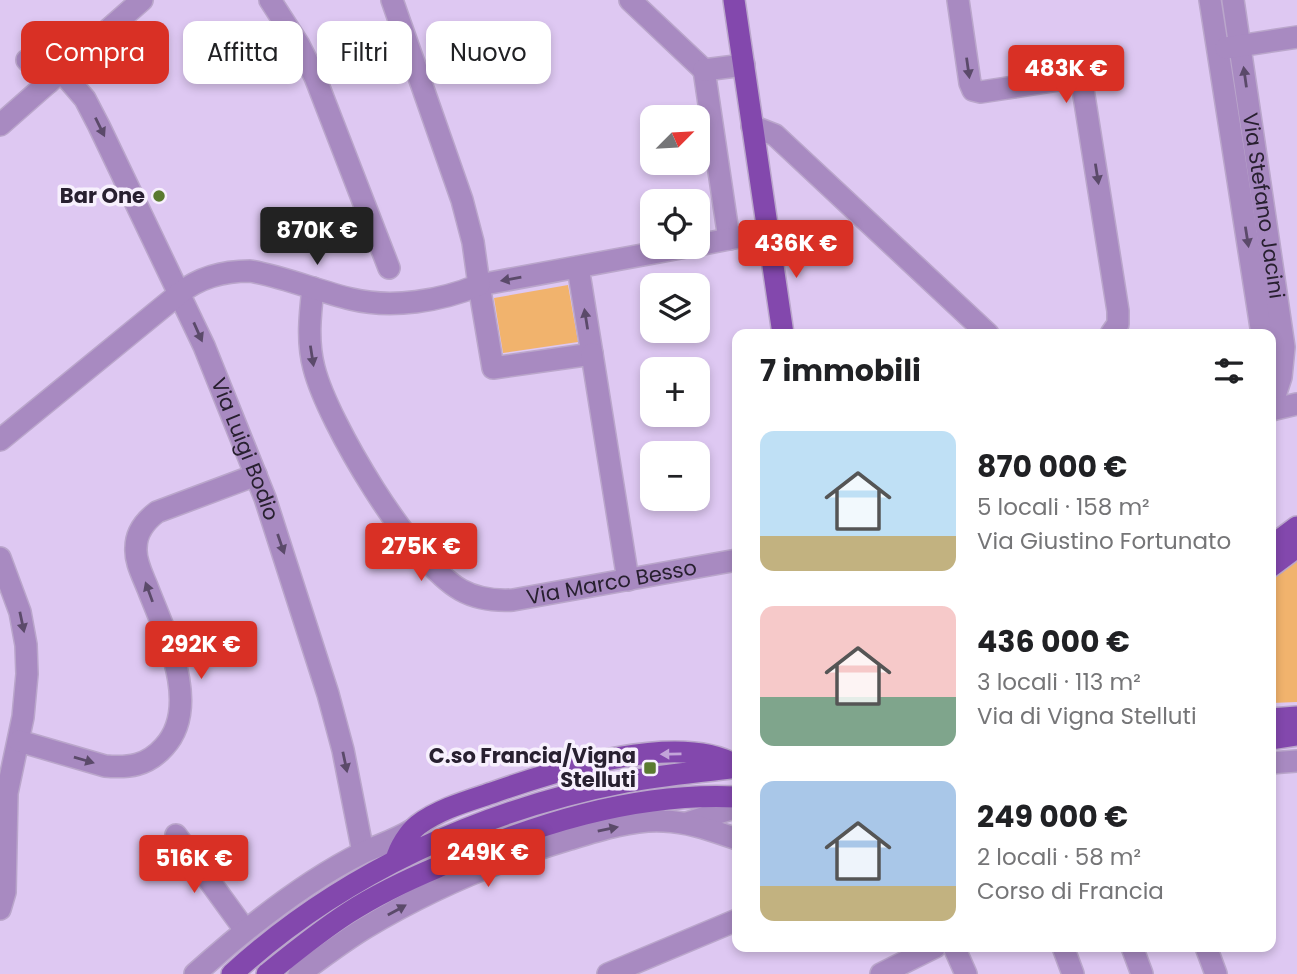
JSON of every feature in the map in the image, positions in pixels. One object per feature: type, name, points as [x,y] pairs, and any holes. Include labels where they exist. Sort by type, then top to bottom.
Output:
[{"type":"main road","points":[[734,0],[782,329]]},
{"type":"main road","points":[[1276,543],[1297,527]]},
{"type":"main road","points":[[1276,563],[1297,547]]},
{"type":"main road","points":[[1276,719],[1297,718]]},
{"type":"main road","points":[[1276,737],[1297,735]]},
{"type":"main road","points":[[396,860],[412,830],[431,817],[476,798],[551,774],[616,758],[646,754],[695,753],[716,757],[732,765]]},
{"type":"main road","points":[[232,974],[287,929],[346,888],[396,860],[476,825],[551,800],[628,782],[732,768]]},
{"type":"main road","points":[[267,974],[362,904],[408,880],[502,840],[567,819],[646,802],[704,795],[732,787]]},
{"type":"main road","points":[[704,795],[732,797]]},
{"type":"main road","points":[[396,860],[408,880]]},
{"type":"street","points":[[118,21],[142,0]]},
{"type":"street","points":[[270,0],[315,77],[389,268]]},
{"type":"street","points":[[392,0],[462,200],[473,242],[493,368],[592,354]]},
{"type":"street","points":[[630,0],[704,70],[729,239]]},
{"type":"street","points":[[958,0],[973,90],[981,92],[1072,78],[1082,83],[1118,311],[1118,324],[1114,329]]},
{"type":"street","name":"Via Stefano Jacini","points":[[1210,0],[1261,329]]},
{"type":"street","name":"Via Stefano Jacini","points":[[1233,0],[1284,346],[1276,395]]},
{"type":"street","points":[[1218,49],[1297,37]]},
{"type":"street","points":[[704,70],[744,65]]},
{"type":"street","points":[[0,125],[46,84]]},
{"type":"street","name":"Via Luigi Bodio","points":[[63,84],[88,103],[180,293],[256,475],[328,694],[346,764],[363,852]]},
{"type":"street","points":[[752,126],[775,135],[983,329]]},
{"type":"street","points":[[1239,187],[1261,184]]},
{"type":"street","points":[[710,242],[768,232]]},
{"type":"street","points":[[0,440],[180,293],[207,278],[243,271],[267,274],[354,300],[386,303],[444,298],[479,285],[640,256]]},
{"type":"street","points":[[578,267],[628,580]]},
{"type":"street","name":"Via Marco Besso","points":[[313,288],[310,349],[314,369],[335,419],[358,463],[383,502],[422,554],[445,577],[468,593],[498,601],[521,599],[732,561]]},
{"type":"street","points":[[1276,410],[1297,404]]},
{"type":"street","points":[[19,741],[120,768],[143,763],[166,746],[179,720],[180,685],[170,649],[139,566],[135,550],[136,539],[144,523],[158,512],[256,475]]},
{"type":"street","points":[[0,558],[20,612],[26,645],[27,691],[7,793],[5,892],[0,909]]},
{"type":"street","points":[[1276,763],[1297,761]]},
{"type":"street","points":[[687,823],[732,809]]},
{"type":"street","points":[[299,974],[361,930],[439,887],[516,855],[606,829],[654,821],[687,823],[732,837]]},
{"type":"street","points":[[195,974],[245,930],[296,893],[363,852],[412,830]]},
{"type":"street","points":[[176,835],[245,930]]},
{"type":"street","points":[[363,852],[381,859],[396,860]]},
{"type":"street","points":[[408,880],[439,887]]},
{"type":"street","points":[[296,893],[346,888],[357,894],[366,916],[361,930]]},
{"type":"street","points":[[608,974],[732,922]]},
{"type":"street","points":[[881,974],[922,952]]},
{"type":"street","points":[[956,952],[966,974]]},
{"type":"street","points":[[1065,952],[1073,974]]},
{"type":"street","points":[[1134,952],[1142,974]]},
{"type":"street","points":[[1208,952],[1216,974]]},
{"type":"shaded area","points":[[568,285],[578,342],[503,353],[494,298]]},
{"type":"shaded area","points":[[1297,559],[1297,702],[1276,703],[1276,574]]},
{"type":"place","name":"Bar One","points":[[159,196]]},
{"type":"place","name":"C.so Francia/Vigna Stelluti","points":[[650,768]]}]
